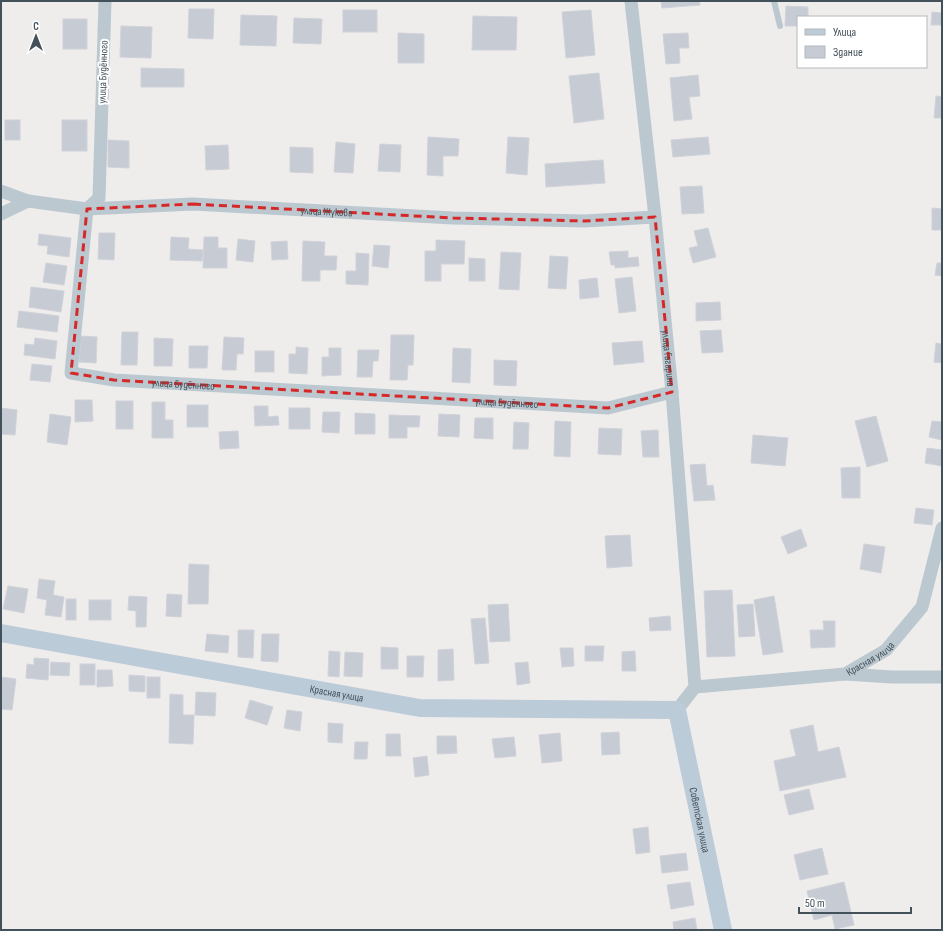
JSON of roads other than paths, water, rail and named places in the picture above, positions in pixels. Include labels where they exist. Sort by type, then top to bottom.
[{"type":"main road","name":"Красная улица","points":[[1,633],[420,708],[677,710]]},
{"type":"main road","name":"Советская улица","points":[[677,710],[723,930]]},
{"type":"street","name":"улица Будённого","points":[[105,1],[99,198],[86,210],[71,373],[114,380],[608,408],[672,392]]},
{"type":"street","name":"улица Гагарина","points":[[631,1],[655,217],[672,392],[695,687]]},
{"type":"street","name":"улица Жукова","points":[[1,191],[28,201],[86,210],[193,204],[453,218],[584,221],[655,217]]},
{"type":"street","points":[[1,214],[28,201]]},
{"type":"street","name":"Красная улица","points":[[695,687],[845,674],[886,650],[922,607],[942,528]]},
{"type":"street","points":[[845,674],[892,677],[942,677]]},
{"type":"street","points":[[677,710],[695,687]]},
{"type":"lane","points":[[774,1],[780,26]]}]
